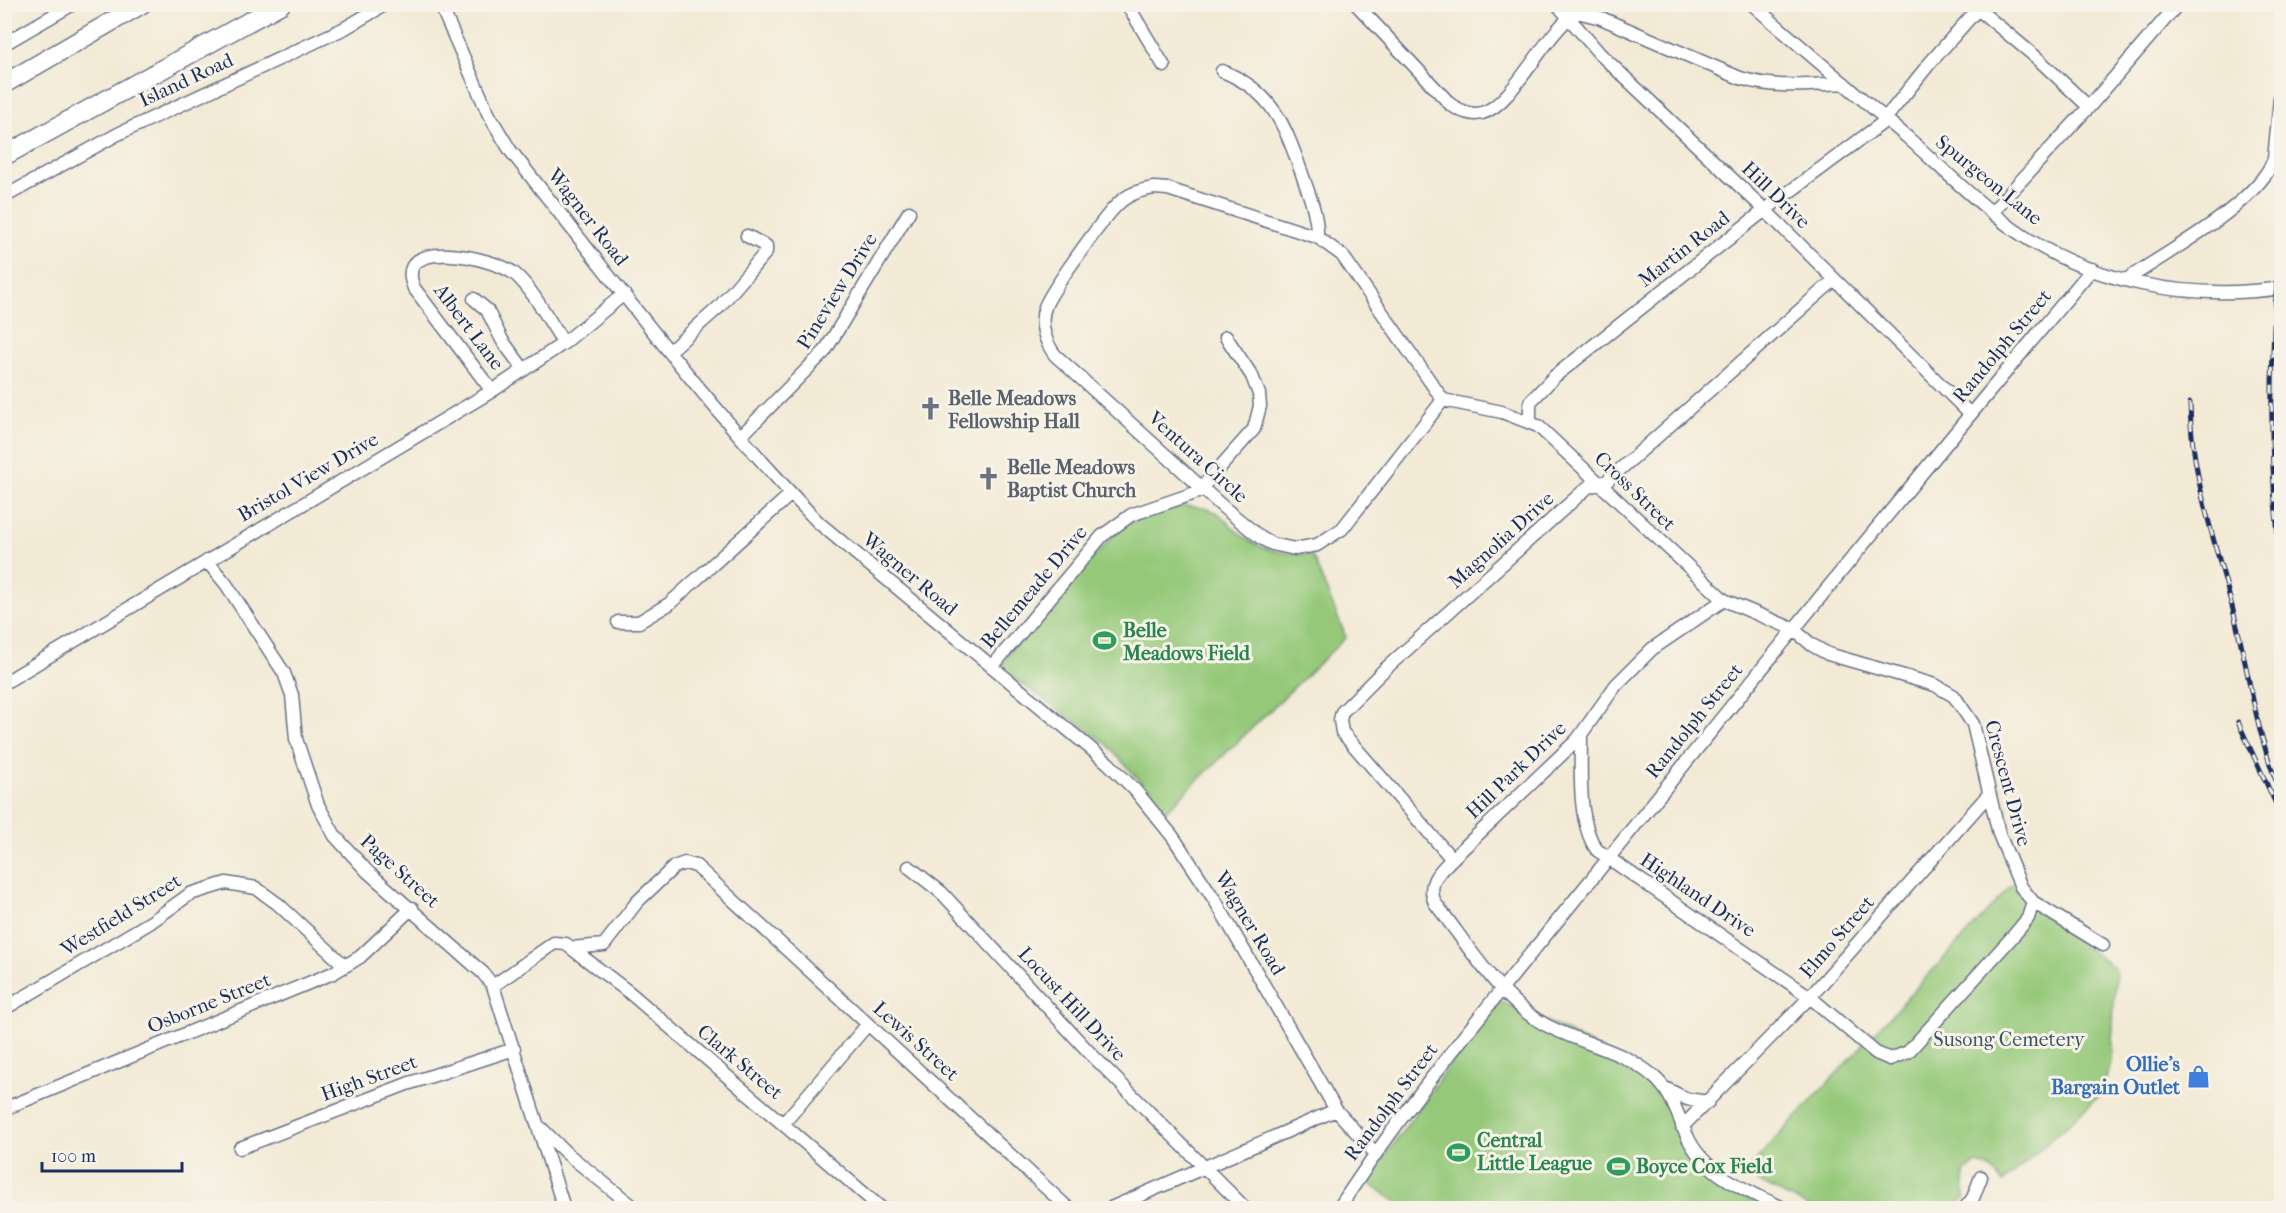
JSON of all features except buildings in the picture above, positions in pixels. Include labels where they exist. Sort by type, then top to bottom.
[{"type":"highway","points":[[4,84],[142,4]]},
{"type":"highway","points":[[4,156],[281,4]]},
{"type":"street","points":[[4,44],[73,4]]},
{"type":"street","name":"Island Road","points":[[4,196],[118,134],[330,35],[386,4]]},
{"type":"street","name":"Wagner Road","points":[[440,4],[496,129],[670,351],[791,494],[819,523],[1108,763],[1159,819],[1216,902],[1336,1110],[1375,1153]]},
{"type":"street","points":[[1127,4],[1164,66]]},
{"type":"street","points":[[1356,4],[1452,105],[1469,113],[1479,114],[1491,109],[1501,101],[1569,17],[1584,12],[1761,85],[1782,87],[1844,83]]},
{"type":"street","name":"Hill Drive","points":[[1557,4],[1569,17],[1572,26],[1599,53],[1765,210],[1970,414]]},
{"type":"street","name":"Spurgeon Lane","points":[[1752,4],[1992,212],[2045,249],[2092,269],[2126,280],[2178,291],[2213,293],[2282,288]]},
{"type":"street","points":[[1992,212],[2090,107],[2178,4]]},
{"type":"street","points":[[1978,6],[2090,107]]},
{"type":"street","name":"Martin Road","points":[[1530,423],[1530,402],[1554,376],[1765,210],[1881,124],[1978,6]]},
{"type":"street","points":[[1222,71],[1242,79],[1258,91],[1282,122],[1315,213],[1317,237]]},
{"type":"street","points":[[2126,280],[2234,208],[2259,185],[2274,159],[2282,78]]},
{"type":"street","name":"Ventura Circle","points":[[1168,189],[1317,237],[1342,255],[1443,400],[1350,521],[1317,545],[1295,549],[1272,544],[1230,513],[1055,355],[1044,330],[1045,305],[1115,207],[1127,197],[1143,190],[1168,189]]},
{"type":"street","name":"Pineview Drive","points":[[741,436],[825,351],[909,212]]},
{"type":"street","points":[[670,351],[719,307],[766,252],[766,246],[747,236]]},
{"type":"street","name":"Albert Lane","points":[[492,390],[414,288],[412,268],[420,259],[435,255],[479,258],[504,266],[518,276],[564,343]]},
{"type":"street","name":"Randolph Street","points":[[1339,1209],[1375,1153],[1503,989],[1793,629],[2092,269]]},
{"type":"street","name":"Magnolia Drive","points":[[1452,859],[1342,732],[1340,720],[1342,712],[1384,670],[1588,487],[1607,481],[1834,280]]},
{"type":"street","name":"Bristol View Drive","points":[[4,683],[524,370],[564,343],[624,294]]},
{"type":"street","points":[[474,299],[488,310],[502,340],[524,370]]},
{"type":"street","name":"Bellemeade Drive","points":[[992,667],[1112,528],[1131,515],[1193,495],[1203,487],[1254,429],[1260,406],[1256,384],[1226,338]]},
{"type":"street","name":"Cross Street","points":[[1443,400],[1502,412],[1530,423],[1554,440],[1724,600],[1793,629]]},
{"type":"street","points":[[618,622],[639,622],[669,604],[791,494]]},
{"type":"street","name":"Page Street","points":[[207,561],[226,584],[289,684],[296,739],[325,821],[348,852],[483,973],[493,986],[564,1209]]},
{"type":"street","name":"Hill Park Drive","points":[[1665,1088],[1644,1068],[1625,1057],[1544,1024],[1510,998],[1432,897],[1432,883],[1452,859],[1581,735],[1616,685],[1652,650],[1724,600]]},
{"type":"street","name":"Crescent Drive","points":[[1793,629],[1812,645],[1828,654],[1935,685],[1954,696],[1973,724],[1989,794],[2007,857],[2021,887],[2033,902],[2103,945]]},
{"type":"street","name":"Highland Drive","points":[[1581,735],[1581,785],[1586,822],[1592,844],[1608,859],[1681,906],[1810,997],[1883,1057],[1890,1059],[1908,1053],[2014,935],[2028,918],[2033,902]]},
{"type":"street","name":"Elmo Street","points":[[1682,1127],[1810,997],[1989,794]]},
{"type":"street","name":"Lewis Street","points":[[493,986],[548,946],[561,943],[571,948],[591,948],[609,941],[637,902],[674,867],[680,864],[696,866],[1068,1209]]},
{"type":"street","name":"Locust Hill Drive","points":[[909,867],[942,893],[1088,1051],[1245,1209]]},
{"type":"street","name":"Westfield Street","points":[[4,1010],[151,922],[190,894],[212,885],[226,883],[256,888],[278,904],[345,966]]},
{"type":"street","name":"Osborne Street","points":[[4,1108],[285,994],[345,966],[375,944],[412,908]]},
{"type":"street","name":"Clark Street","points":[[571,948],[630,993],[881,1209]]},
{"type":"street","points":[[783,1124],[868,1024]]},
{"type":"street","name":"High Street","points":[[240,1148],[407,1084],[514,1049]]},
{"type":"street","points":[[1665,1088],[1687,1099],[1708,1102]]},
{"type":"street","points":[[1665,1088],[1690,1142],[1708,1165],[1722,1176],[1783,1209]]},
{"type":"street","points":[[1111,1209],[1336,1110]]},
{"type":"street","points":[[538,1125],[565,1152],[635,1209]]},
{"type":"street","points":[[1965,1209],[1973,1198],[1981,1177]]},
{"type":"green space","points":[[1183,506],[1216,512],[1240,534],[1257,545],[1280,552],[1312,555],[1346,637],[1166,811],[1107,744],[1004,671],[1003,663],[1015,645],[1119,529],[1146,515]]},
{"type":"green space","name":"Susong Cemetery","points":[[2012,885],[2042,914],[2116,969],[2111,1063],[2101,1094],[2003,1183],[1989,1167],[1976,1164],[1964,1173],[1965,1198],[1955,1208],[1811,1208],[1743,1174]]},
{"type":"green space","points":[[1499,1002],[1553,1025],[1643,1075],[1659,1090],[1682,1145],[1698,1167],[1720,1184],[1769,1208],[1405,1208],[1367,1182],[1442,1075]]},
{"type":"railway","points":[[2282,223],[2275,309],[2272,396],[2274,482],[2282,568]]},
{"type":"railway","points":[[2190,403],[2195,459],[2206,512],[2235,618],[2260,730],[2282,795]]},
{"type":"railway","points":[[2238,722],[2282,817]]},
{"type":"place","name":"Belle Meadows Fellowship Hall","points":[[930,409]]},
{"type":"place","name":"Belle Meadows Baptist Church","points":[[989,479]]},
{"type":"place","name":"Belle Meadows Field","points":[[1105,641]]},
{"type":"place","name":"Ollie's Bargain Outlet","points":[[2198,1076]]},
{"type":"place","name":"Central Little League","points":[[1459,1152]]},
{"type":"place","name":"Boyce Cox Field","points":[[1618,1166]]}]
